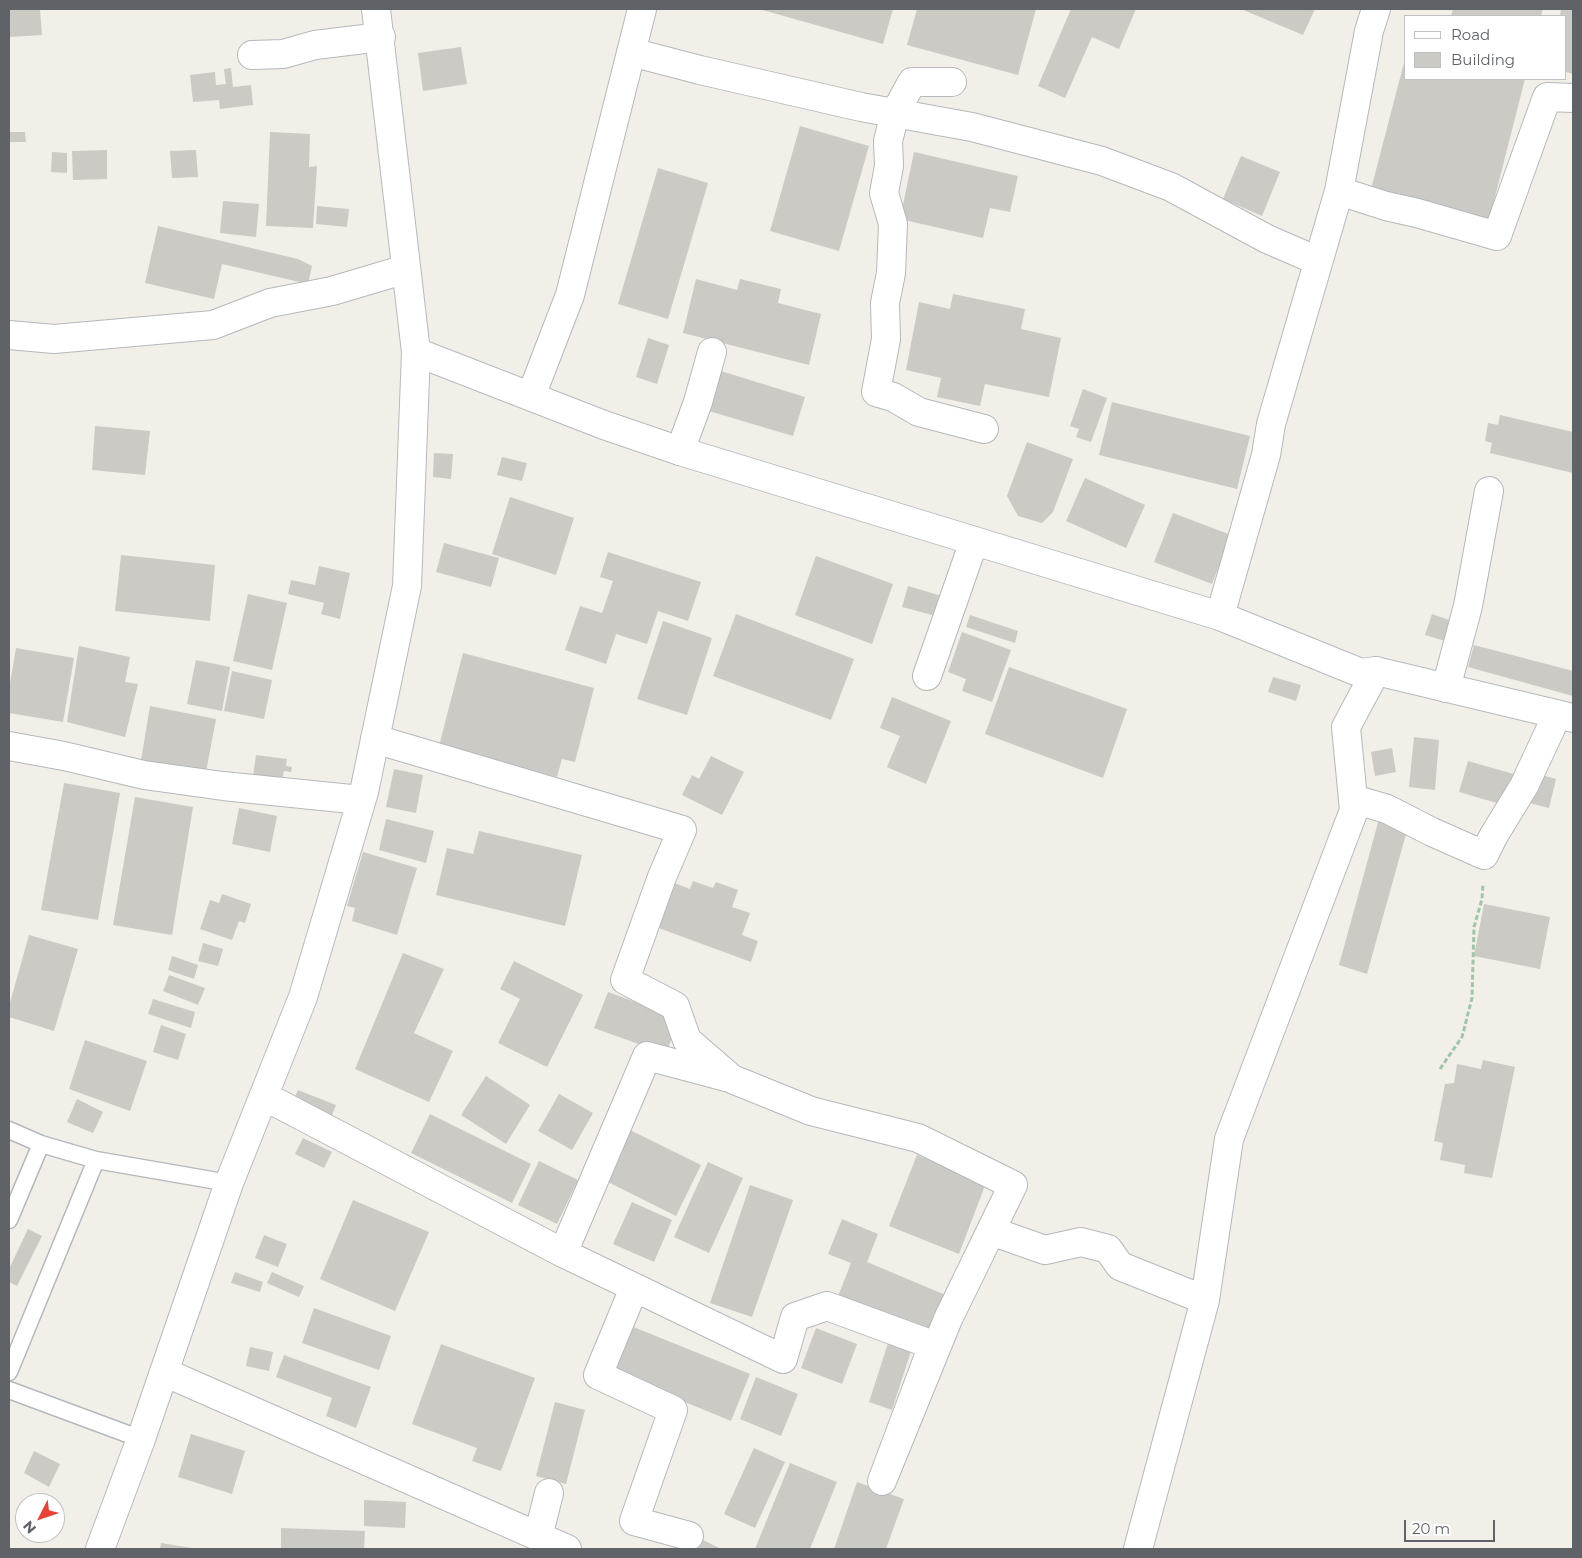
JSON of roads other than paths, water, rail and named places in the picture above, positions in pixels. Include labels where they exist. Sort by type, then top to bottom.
[{"type":"street","points":[[100,1549],[141,1439],[229,1183],[303,997],[361,800],[407,586],[416,352],[381,38],[376,9]]},
{"type":"street","points":[[531,396],[570,295],[642,9]]},
{"type":"street","points":[[1220,616],[1266,455],[1271,424],[1339,190],[1369,31],[1376,9]]},
{"type":"street","points":[[252,55],[283,54],[315,45],[381,38]]},
{"type":"street","points":[[631,52],[861,107],[972,128],[1102,161],[1171,187],[1268,239],[1318,261]]},
{"type":"street","points":[[952,82],[912,82],[895,113],[888,141],[889,166],[884,193],[893,224],[891,273],[885,303],[886,339],[876,392],[893,397],[919,412],[984,429]]},
{"type":"street","points":[[1339,190],[1386,206],[1497,236],[1547,97],[1573,98]]},
{"type":"street","points":[[9,335],[54,339],[213,325],[270,303],[332,291],[406,269]]},
{"type":"street","points":[[416,352],[604,425],[680,451],[1220,616],[1361,673],[1376,671],[1565,716],[1484,855],[1387,809],[1353,799]]},
{"type":"street","points":[[680,451],[698,402],[712,352]]},
{"type":"street","points":[[1446,688],[1468,606],[1489,491]]},
{"type":"street","points":[[928,676],[974,540]]},
{"type":"street","points":[[1138,1549],[1205,1300],[1228,1139],[1354,810],[1346,726],[1376,671]]},
{"type":"street","points":[[375,738],[682,830],[662,877],[625,980],[675,1006],[688,1040],[732,1079]]},
{"type":"street","points":[[9,746],[64,756],[144,775],[223,786],[361,800]]},
{"type":"street","points":[[264,1096],[563,1253],[783,1359],[795,1317],[827,1306],[933,1345],[882,1481],[948,1319],[1013,1185],[918,1138],[811,1111],[732,1079],[647,1056],[563,1253]]},
{"type":"street","points":[[948,1319],[991,1231],[1045,1250],[1081,1242],[1108,1249],[1120,1266],[1205,1300]]},
{"type":"street","points":[[634,1288],[598,1375],[673,1410],[634,1521],[689,1536]]},
{"type":"street","points":[[164,1372],[554,1545],[549,1493]]},
{"type":"lane","points":[[9,1130],[42,1144],[96,1160],[229,1183]]},
{"type":"lane","points":[[9,1220],[42,1144]]},
{"type":"lane","points":[[9,1372],[96,1160]]},
{"type":"lane","points":[[9,1390],[141,1439]]}]
